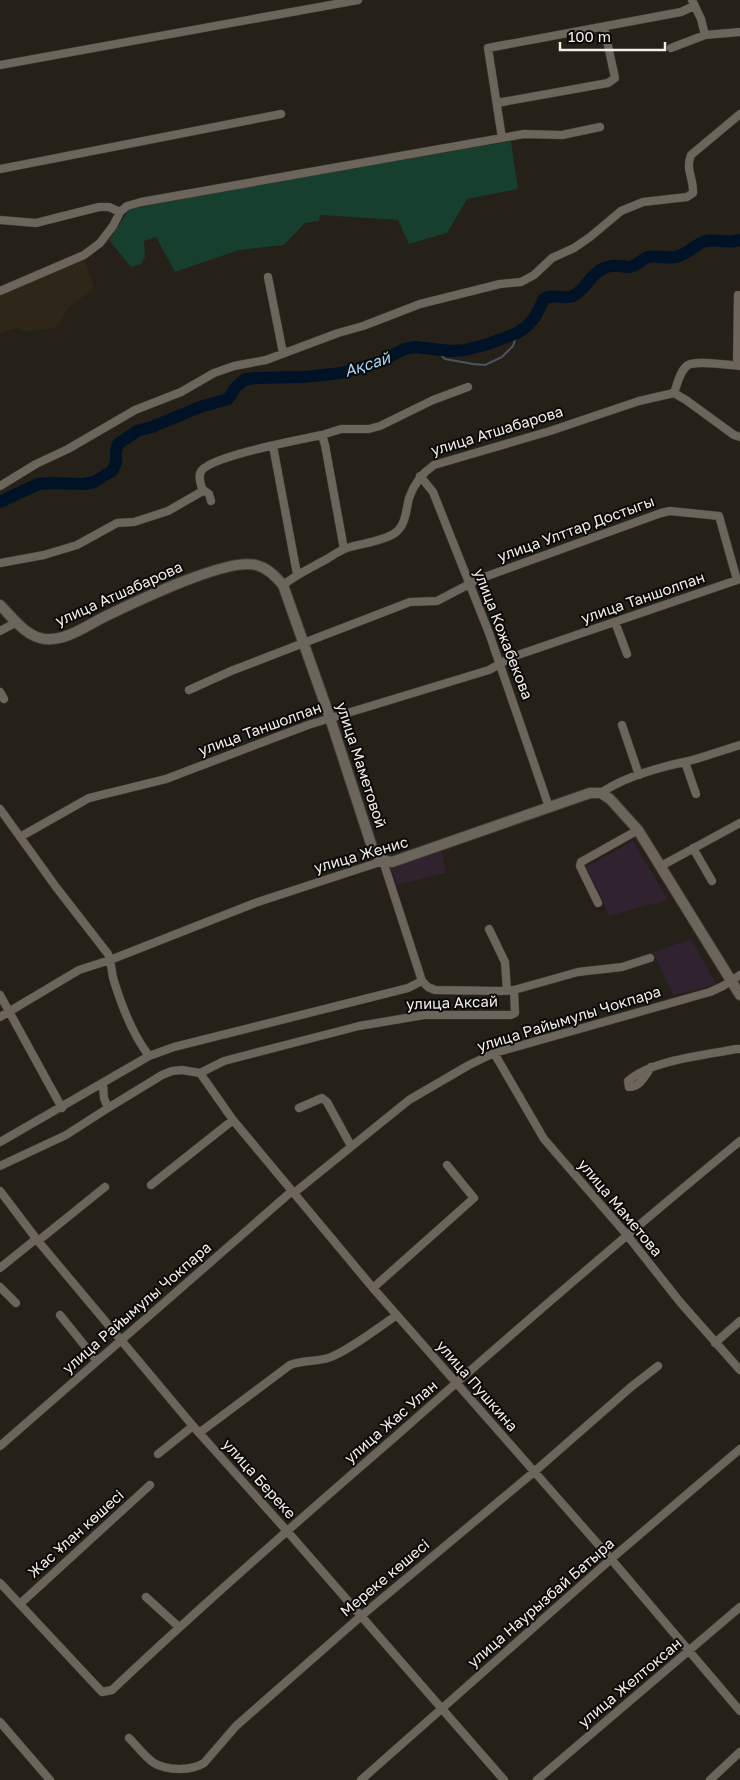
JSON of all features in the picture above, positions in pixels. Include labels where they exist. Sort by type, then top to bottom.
[{"type":"main road","name":"улица Атшабарова","points":[[0,605],[34,636],[44,639],[67,636],[160,591],[192,578],[243,564],[255,564],[267,569],[283,585]]},
{"type":"main road","name":"улица Маметовой","points":[[283,585],[330,718],[373,850],[383,861]]},
{"type":"main road","name":"улица Женис","points":[[383,861],[392,862],[409,857],[590,793],[601,794]]},
{"type":"main road","points":[[601,794],[610,799],[638,830],[740,995]]},
{"type":"street","points":[[0,65],[358,0]]},
{"type":"street","points":[[502,138],[488,48],[681,12],[693,3],[701,19],[705,36]]},
{"type":"street","points":[[497,103],[608,83],[615,78],[604,26]]},
{"type":"street","points":[[671,48],[705,36],[740,32]]},
{"type":"street","points":[[0,169],[281,114]]},
{"type":"street","points":[[0,486],[36,464],[68,449],[135,410],[181,392],[214,374],[234,366],[266,360],[420,304],[500,284],[521,282],[534,275],[552,258],[574,248],[590,237],[621,211],[643,202],[687,197],[693,193],[694,187],[688,163],[691,155],[740,114]]},
{"type":"street","points":[[0,290],[84,255],[100,243],[113,226],[120,212],[127,206],[141,202],[524,134],[562,135],[600,128]]},
{"type":"street","points":[[0,220],[36,223],[99,207],[110,207],[120,212]]},
{"type":"street","points":[[268,277],[283,353]]},
{"type":"street","points":[[738,295],[738,366],[696,363],[688,365],[683,370],[674,393],[734,435],[740,437]]},
{"type":"street","points":[[210,501],[208,494],[202,489],[199,476],[209,466],[227,458],[341,429],[369,429],[380,426],[433,400],[468,387]]},
{"type":"street","name":"улица Атшабарова","points":[[283,585],[297,574],[344,549],[392,535],[400,529],[410,497],[420,476],[434,465],[550,431],[639,400],[674,393]]},
{"type":"street","points":[[322,435],[344,549]]},
{"type":"street","points":[[273,446],[297,574]]},
{"type":"street","name":"улица Кожабекова","points":[[420,476],[433,492],[489,633],[548,807]]},
{"type":"street","points":[[0,563],[44,555],[77,545],[117,523],[134,522],[168,511],[196,495],[202,489]]},
{"type":"street","name":"улица Улттар Достыгы","points":[[189,690],[410,602],[437,601],[488,576],[670,511],[719,516],[739,579]]},
{"type":"street","name":"улица Таншолпан","points":[[20,836],[89,798],[166,779],[308,724],[489,670],[512,657],[739,579]]},
{"type":"street","points":[[0,631],[17,622]]},
{"type":"street","points":[[615,622],[627,654]]},
{"type":"street","points":[[622,725],[639,775]]},
{"type":"street","name":"улица Женис","points":[[601,794],[611,786],[639,775],[740,744]]},
{"type":"street","points":[[685,762],[696,794]]},
{"type":"street","points":[[0,809],[56,887],[108,954],[113,980],[130,1023],[142,1047],[150,1056]]},
{"type":"street","points":[[661,866],[740,822]]},
{"type":"street","points":[[598,903],[580,866],[581,862],[638,830]]},
{"type":"street","points":[[693,848],[712,881]]},
{"type":"street","name":"улица Женис","points":[[0,1017],[79,970],[110,960],[255,903],[383,861]]},
{"type":"street","name":"улица Маметовой","points":[[383,861],[422,981]]},
{"type":"street","points":[[489,929],[505,962],[511,990],[578,972],[622,967],[650,958]]},
{"type":"street","name":"улица Райымулы Чокпара","points":[[0,1446],[293,1192],[409,1100],[469,1065],[494,1053],[710,992],[740,975]]},
{"type":"street","name":"улица Аксай","points":[[0,1142],[150,1056],[174,1047],[408,988],[422,981],[428,987],[435,990],[511,990],[515,1013],[510,1015],[424,1015],[359,1026],[224,1061],[200,1073]]},
{"type":"street","points":[[0,995],[62,1108]]},
{"type":"street","points":[[651,1068],[740,1049]]},
{"type":"street","name":"улица Маметова","points":[[494,1053],[544,1140],[627,1234],[680,1302],[740,1370]]},
{"type":"street","points":[[0,1166],[49,1144],[162,1075],[182,1070],[200,1073]]},
{"type":"street","name":"улица Пушкина","points":[[200,1073],[233,1120],[373,1288],[611,1559],[740,1711]]},
{"type":"street","points":[[103,1084],[104,1098],[108,1108]]},
{"type":"street","points":[[299,1108],[322,1098],[327,1102],[351,1146]]},
{"type":"street","points":[[151,1185],[233,1120]]},
{"type":"street","name":"улица Жас Улан","points":[[21,1603],[102,1692],[112,1690],[179,1627],[457,1382],[627,1234],[740,1141]]},
{"type":"street","points":[[373,1288],[474,1198],[447,1165]]},
{"type":"street","points":[[0,1268],[105,1186]]},
{"type":"street","name":"улица Береке","points":[[0,1191],[37,1240],[193,1426],[504,1780]]},
{"type":"street","points":[[0,1287],[16,1303]]},
{"type":"street","points":[[199,1433],[290,1365],[300,1361],[327,1358],[338,1354],[397,1315]]},
{"type":"street","points":[[60,1316],[97,1361]]},
{"type":"street","points":[[715,1343],[740,1321]]},
{"type":"street","name":"Мереке көшесі","points":[[129,1738],[154,1763],[164,1767],[188,1769],[197,1767],[212,1756],[221,1742],[236,1726],[360,1617],[658,1366]]},
{"type":"street","points":[[158,1454],[193,1426]]},
{"type":"street","name":"улица Наурызбай Батыра","points":[[361,1780],[611,1559],[740,1449]]},
{"type":"street","name":"Жас Ұлан көшесі","points":[[21,1603],[150,1485]]},
{"type":"street","points":[[0,1583],[21,1603]]},
{"type":"street","points":[[146,1597],[179,1627]]},
{"type":"street","name":"улица Желтоксан","points":[[537,1780],[740,1607]]},
{"type":"street","points":[[0,1722],[50,1780]]},
{"type":"street","points":[[710,1780],[740,1752]]},
{"type":"shaded area","points":[[85,260],[94,288],[69,307],[59,324],[54,328],[29,332],[17,328],[0,333],[0,296]]},
{"type":"shaded area","points":[[633,841],[668,900],[608,916],[602,898],[586,867]]},
{"type":"shaded area","points":[[442,851],[446,873],[397,885],[391,869]]},
{"type":"shaded area","points":[[691,939],[716,983],[704,988],[673,995],[653,952]]},
{"type":"green space","points":[[511,141],[518,189],[467,199],[447,233],[409,244],[398,220],[320,215],[319,221],[305,223],[284,245],[239,250],[175,272],[156,237],[144,241],[145,257],[141,264],[131,267],[109,240],[129,210],[143,205]]},
{"type":"waterway","name":"Ақсай","points":[[0,502],[38,484],[84,484],[94,482],[112,471],[116,463],[118,444],[137,431],[152,427],[200,407],[228,399],[236,387],[244,380],[342,373],[380,362],[404,349],[415,347],[451,351],[465,350],[488,344],[517,333],[526,327],[535,317],[544,299],[548,297],[573,296],[596,273],[607,267],[629,267],[652,257],[676,257],[706,241],[732,242],[740,240]]},
{"type":"waterway","points":[[436,350],[445,359],[485,365],[502,357],[513,346],[517,333]]}]
